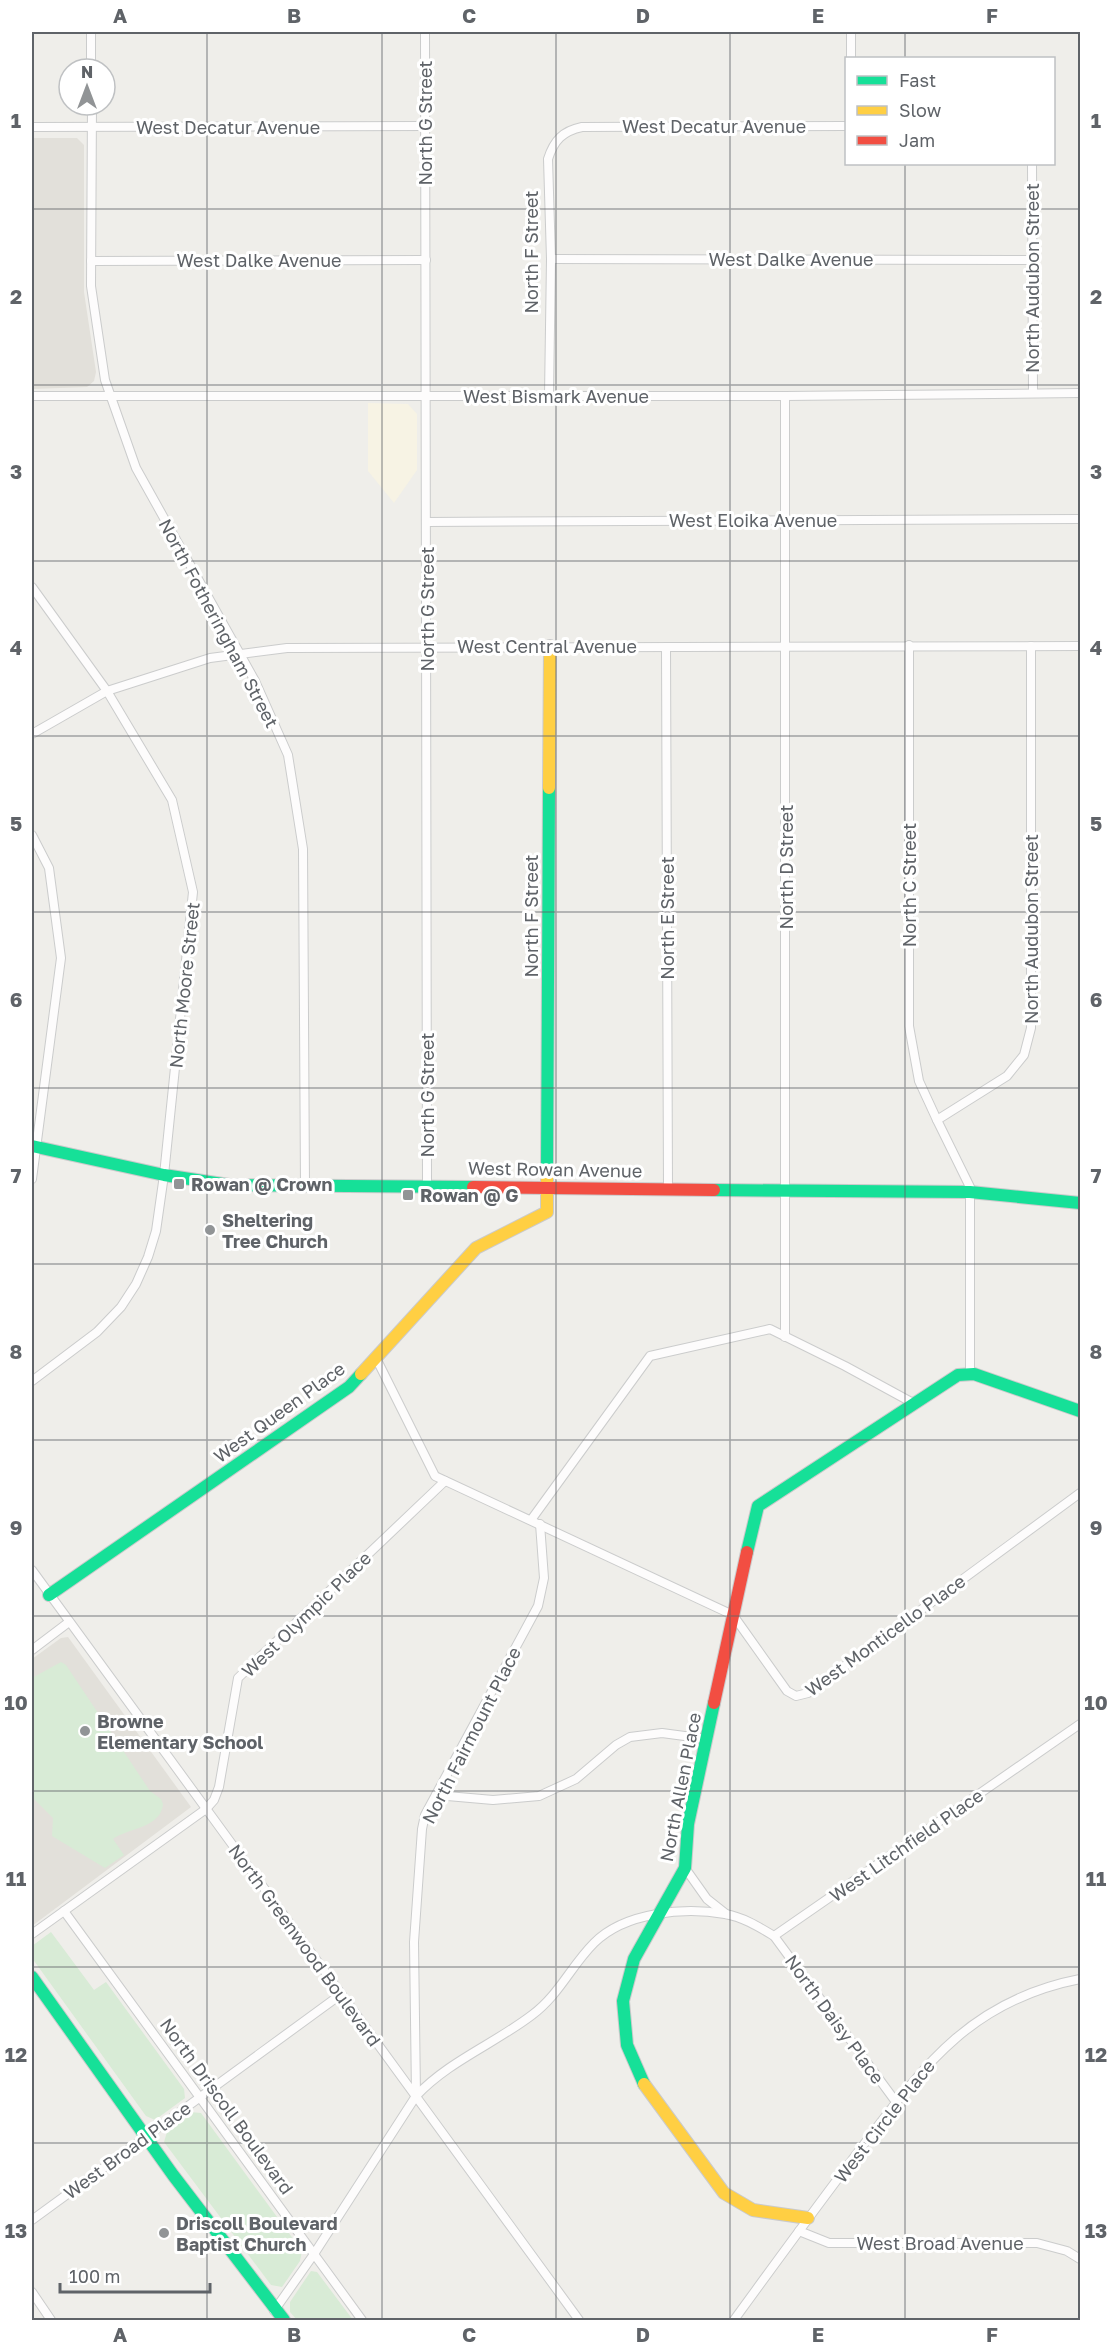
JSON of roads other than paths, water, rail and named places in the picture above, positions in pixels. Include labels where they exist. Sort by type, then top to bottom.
[{"type":"street","points":[[91,32],[92,57]]},
{"type":"street","name":"North G Street","points":[[425,32],[427,1186]]},
{"type":"street","points":[[851,32],[851,57]]},
{"type":"street","name":"North Fotheringham Street","points":[[92,117],[91,286],[100,351],[110,394],[136,468],[255,681],[288,755],[303,849],[304,1186]]},
{"type":"street","name":"West Decatur Avenue","points":[[32,127],[425,126]]},
{"type":"street","name":"West Decatur Avenue","points":[[582,127],[845,126]]},
{"type":"street","name":"North F Street","points":[[549,395],[551,259],[548,159],[552,146],[559,137],[569,130],[582,127]]},
{"type":"street","name":"North Audubon Street","points":[[1032,165],[1033,393]]},
{"type":"street","name":"West Dalke Avenue","points":[[551,259],[1032,260]]},
{"type":"street","name":"West Dalke Avenue","points":[[91,261],[426,260]]},
{"type":"street","name":"West Bismark Avenue","points":[[32,396],[110,394],[786,396],[1080,393]]},
{"type":"street","name":"North D Street","points":[[785,1337],[786,396]]},
{"type":"street","name":"West Eloika Avenue","points":[[426,522],[1080,519]]},
{"type":"street","name":"North Moore Street","points":[[32,587],[107,691],[172,800],[194,892],[156,1231],[136,1284],[121,1307],[97,1332],[32,1381]]},
{"type":"street","name":"North C Street","points":[[909,645],[909,1026],[919,1081],[937,1120]]},
{"type":"street","name":"North F Street","points":[[549,1187],[550,646]]},
{"type":"street","name":"North Audubon Street","points":[[937,1120],[1007,1076],[1024,1055],[1031,1028],[1031,646]]},
{"type":"street","name":"West Central Avenue","points":[[32,734],[107,691],[210,658],[287,648],[1080,646]]},
{"type":"street","name":"North E Street","points":[[666,647],[668,1189]]},
{"type":"street","points":[[32,835],[50,868],[61,958],[34,1146],[32,1179]]},
{"type":"street","points":[[937,1120],[969,1183],[968,1373],[1080,1411]]},
{"type":"street","name":"West Rowan Avenue","points":[[34,1146],[164,1175],[229,1185],[970,1192],[1080,1203]]},
{"type":"street","name":"West Queen Place","points":[[49,1595],[349,1388],[476,1248],[543,1216],[549,1207],[549,1187]]},
{"type":"street","points":[[531,1520],[646,1358],[766,1329],[913,1403]]},
{"type":"street","points":[[376,1358],[431,1472],[445,1481]]},
{"type":"street","name":"North Allen Place","points":[[808,2218],[767,2215],[735,2203],[724,2193],[644,2085],[627,2045],[623,2001],[634,1959],[685,1868],[688,1824],[758,1506],[913,1403],[958,1375],[968,1373]]},
{"type":"street","name":"West Monticello Place","points":[[445,1481],[733,1615],[787,1691],[796,1696],[802,1696],[1080,1493]]},
{"type":"street","name":"West Olympic Place","points":[[32,1934],[206,1809],[214,1800],[219,1787],[238,1678],[445,1481]]},
{"type":"street","name":"North Fairmount Place","points":[[416,2096],[414,1942],[425,1815],[538,1606],[544,1578],[540,1524]]},
{"type":"street","name":"North Greenwood Boulevard","points":[[32,1570],[579,2320]]},
{"type":"street","points":[[32,1650],[69,1622]]},
{"type":"street","name":"West Litchfield Place","points":[[774,1936],[1080,1724]]},
{"type":"street","points":[[436,1795],[493,1800],[538,1796],[576,1779],[616,1745],[630,1737],[662,1733],[707,1739]]},
{"type":"street","points":[[685,1868],[707,1899],[726,1914]]},
{"type":"street","name":"North Driscoll Boulevard","points":[[64,1911],[198,2098],[362,2320]]},
{"type":"street","points":[[274,2311],[314,2254],[416,2096],[432,2079],[546,2004],[594,1943],[614,1928],[659,1914],[699,1912],[726,1914],[752,1923],[774,1936]]},
{"type":"street","name":"North Daisy Place","points":[[774,1936],[896,2102]]},
{"type":"street","points":[[32,1977],[274,2311],[284,2320]]},
{"type":"street","name":"West Circle Place","points":[[734,2320],[896,2102],[921,2070],[949,2042],[974,2022],[1009,2002],[1080,1979]]},
{"type":"street","name":"West Broad Place","points":[[32,2220],[340,1995]]},
{"type":"street","name":"West Broad Avenue","points":[[799,2231],[829,2243],[1038,2243],[1067,2251],[1080,2259]]},
{"type":"street","points":[[32,2292],[51,2320]]},
{"type":"place","name":"Rowan @ Crown","points":[[179,1184]]},
{"type":"place","name":"Rowan @ G","points":[[408,1195]]},
{"type":"place","name":"Sheltering Tree Church","points":[[210,1230]]},
{"type":"place","name":"Browne Elementary School","points":[[85,1731]]},
{"type":"place","name":"Driscoll Boulevard Baptist Church","points":[[164,2233]]}]
